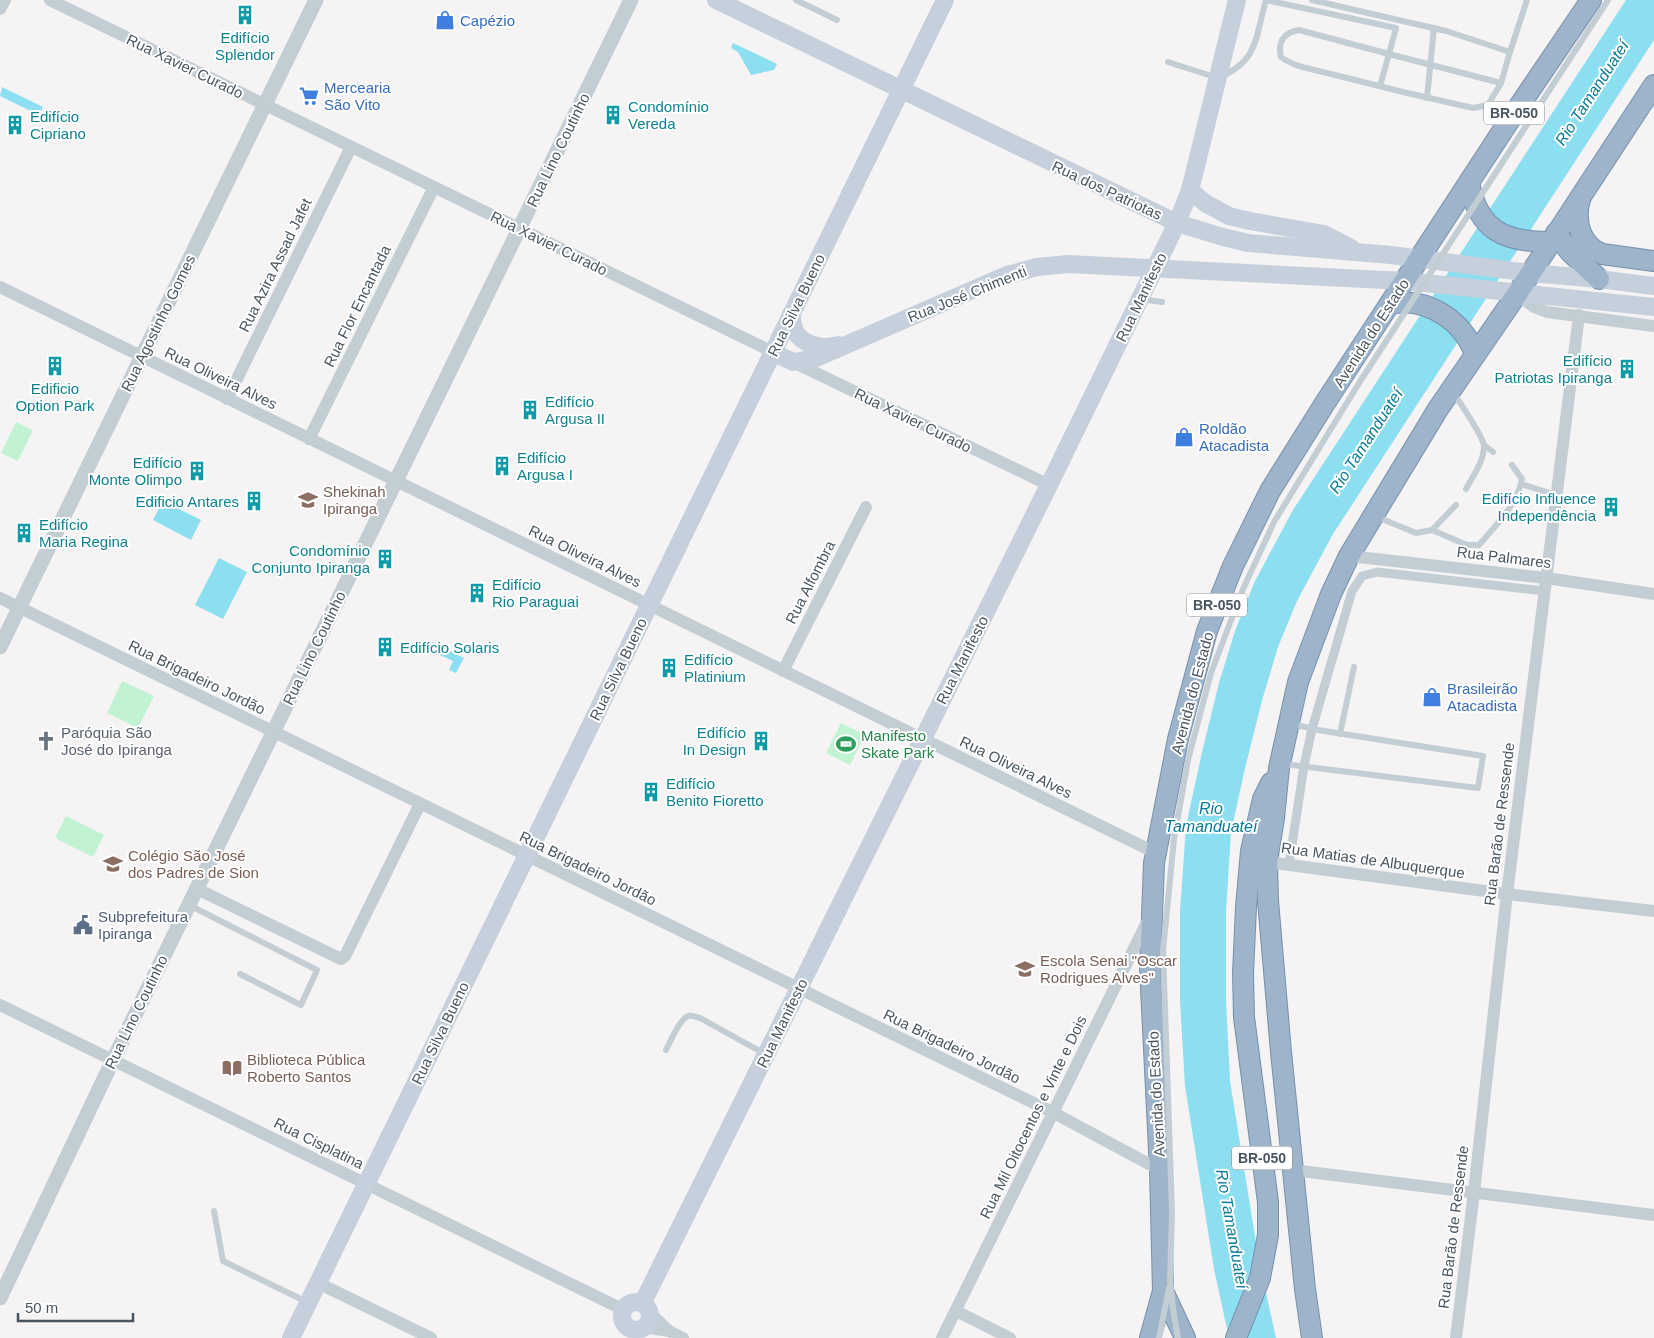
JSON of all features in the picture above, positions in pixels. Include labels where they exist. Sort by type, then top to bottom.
[{"type":"highway","name":"Avenida do Estado","points":[[1185,1338],[1167,1285],[1150,968],[1156,853],[1178,739],[1208,631],[1232,566],[1270,491],[1325,402],[1591,0]]},
{"type":"highway","name":"BR-050","points":[[1236,1338],[1260,1278],[1268,1235],[1268,1202],[1244,1017],[1243,973],[1250,852],[1263,799],[1279,766],[1298,682],[1331,594],[1349,556],[1452,389],[1517,294],[1654,85]]},
{"type":"highway","points":[[1469,183],[1475,206],[1492,229],[1518,240],[1553,238],[1599,279]]},
{"type":"highway","points":[[1580,197],[1578,225],[1584,241],[1595,251],[1602,254],[1654,260]]},
{"type":"highway","points":[[1390,304],[1410,302],[1428,307],[1443,315],[1464,331],[1475,354]]},
{"type":"highway","points":[[1279,766],[1267,862],[1268,902],[1305,1289],[1312,1338]]},
{"type":"highway","name":"BR-050","points":[[1150,1338],[1167,1285]]},
{"type":"main road","name":"Rua dos Patriotas","points":[[716,0],[1177,223],[1248,243],[1420,258],[1530,273],[1654,286]]},
{"type":"main road","name":"Rua Silva Bueno","points":[[291,1338],[945,0]]},
{"type":"main road","name":"Rua Manifesto","points":[[638,1322],[798,988],[1049,485],[1177,223],[1190,190],[1237,0]]},
{"type":"main road","points":[[1190,190],[1205,203],[1229,216],[1324,234],[1357,252]]},
{"type":"main road","name":"Rua José Chimenti","points":[[793,362],[816,358],[839,349],[1021,270],[1068,264],[1155,270]]},
{"type":"main road","points":[[1155,270],[1405,281],[1654,307]]},
{"type":"main road","name":"Rua José Chimenti","points":[[791,314],[795,331],[801,338],[819,347],[844,346]]},
{"type":"main road","name":"Rua Xavier Curado","points":[[773,352],[793,362]]},
{"type":"main road","points":[[624,1310],[622,1318],[626,1326],[638,1322]]},
{"type":"street","points":[[0,9],[4,0]]},
{"type":"street","name":"Rua Xavier Curado","points":[[50,0],[773,352]]},
{"type":"street","name":"Rua Agostinho Gomes","points":[[0,647],[316,0]]},
{"type":"street","name":"Rua Lino Coutinho","points":[[0,1298],[112,1060],[631,0]]},
{"type":"street","name":"Rua Azira Assad Jafet","points":[[227,398],[351,146]]},
{"type":"street","name":"Rua Flor Encantada","points":[[309,439],[434,187]]},
{"type":"street","name":"Rua Oliveira Alves","points":[[0,287],[1156,853]]},
{"type":"street","points":[[1517,294],[1534,307],[1547,312],[1654,326]]},
{"type":"street","name":"Rua Barão de Ressende","points":[[1456,1338],[1507,894],[1579,315]]},
{"type":"street","name":"Rua Xavier Curado","points":[[793,362],[1049,485]]},
{"type":"street","name":"Rua Alfombra","points":[[783,671],[866,507]]},
{"type":"street","name":"Rua Palmares","points":[[1349,556],[1545,585],[1654,594]]},
{"type":"street","points":[[1289,864],[1304,766],[1312,729],[1352,591],[1362,576],[1376,572],[1545,585]]},
{"type":"street","name":"Rua Brigadeiro Jordão","points":[[0,598],[1054,1114],[1160,1170]]},
{"type":"street","points":[[197,889],[341,959],[345,956],[420,804]]},
{"type":"street","name":"Rua Matias de Albuquerque","points":[[1267,862],[1507,894],[1654,911]]},
{"type":"street","name":"Rua Mil Oitocentos e Vinte e Dois","points":[[942,1338],[1054,1114],[1152,911]]},
{"type":"street","name":"Rua Cisplatina","points":[[0,1005],[624,1310]]},
{"type":"street","points":[[1293,1170],[1654,1215]]},
{"type":"street","points":[[318,1282],[431,1338]]},
{"type":"street","points":[[956,1311],[1010,1338]]},
{"type":"street","points":[[638,1322],[668,1331],[683,1338]]},
{"type":"lane","points":[[796,0],[837,20]]},
{"type":"lane","points":[[1168,62],[1218,78],[1231,72],[1250,56],[1255,44],[1266,0],[1396,28],[1380,86]]},
{"type":"lane","points":[[1312,0],[1434,28],[1510,52]]},
{"type":"lane","points":[[1501,83],[1299,30],[1290,31],[1284,35],[1281,46],[1281,57],[1302,66],[1427,98],[1473,108],[1484,107],[1492,101],[1501,83],[1527,0]]},
{"type":"lane","points":[[1159,1338],[1167,1285],[1172,1212],[1163,951],[1169,875],[1175,831],[1188,760],[1211,673],[1243,590],[1274,522],[1359,383],[1608,0]]},
{"type":"lane","points":[[1427,98],[1434,28]]},
{"type":"lane","points":[[1140,299],[1162,302]]},
{"type":"lane","points":[[1452,389],[1480,434],[1484,445],[1481,460],[1466,488]]},
{"type":"lane","points":[[1484,445],[1493,452]]},
{"type":"lane","points":[[1373,516],[1416,533],[1432,530],[1467,545],[1480,545],[1512,505],[1521,484],[1522,479],[1512,465]]},
{"type":"lane","points":[[1521,484],[1556,495]]},
{"type":"lane","points":[[1432,530],[1456,505]]},
{"type":"lane","points":[[1340,734],[1354,667]]},
{"type":"lane","points":[[1279,766],[1304,766],[1478,788],[1483,756],[1288,724]]},
{"type":"lane","points":[[189,905],[317,970],[301,1005],[240,974]]},
{"type":"lane","points":[[666,1050],[682,1021],[686,1017],[692,1016],[700,1018],[766,1054]]},
{"type":"lane","points":[[214,1211],[223,1261],[308,1303]]},
{"type":"lane","points":[[1167,1285],[1178,1338]]},
{"type":"green space","points":[[16,422],[33,430],[18,461],[1,453]]},
{"type":"green space","points":[[122,681],[154,696],[138,728],[107,713]]},
{"type":"green space","name":"Manifesto Skate Park","points":[[841,723],[865,735],[850,765],[826,753]]},
{"type":"green space","points":[[66,816],[104,835],[93,857],[55,838]]},
{"type":"water","name":"Rio Tamanduateí","points":[[1626,0],[1654,0],[1654,40],[1333,534],[1297,601],[1278,647],[1263,697],[1231,832],[1226,912],[1226,999],[1230,1081],[1259,1261],[1276,1338],[1229,1338],[1214,1269],[1185,1086],[1180,1000],[1180,911],[1186,826],[1219,683],[1235,631],[1255,581],[1293,510]]},
{"type":"water","points":[[733,43],[777,64],[774,70],[751,75],[738,52],[731,48]]},
{"type":"water","points":[[2,87],[43,107],[39,115],[0,96]]},
{"type":"water","points":[[163,501],[201,520],[191,540],[153,520]]},
{"type":"water","points":[[219,558],[247,572],[223,619],[195,605]]},
{"type":"water","points":[[428,640],[464,658],[456,673],[449,670],[453,661],[425,648]]},
{"type":"place","name":"Edifício Splendor","points":[[245,15]]},
{"type":"place","name":"Capézio","points":[[445,20]]},
{"type":"place","name":"Mercearia São Vito","points":[[309,96]]},
{"type":"place","name":"Condomínio Vereda","points":[[613,115]]},
{"type":"place","name":"Edifício Cipriano","points":[[15,125]]},
{"type":"place","name":"Edificio Option Park","points":[[55,366]]},
{"type":"place","name":"Edifício Patriotas Ipiranga","points":[[1627,369]]},
{"type":"place","name":"Edifício Argusa II","points":[[530,410]]},
{"type":"place","name":"Roldão Atacadista","points":[[1184,437]]},
{"type":"place","name":"Edifício Argusa I","points":[[502,466]]},
{"type":"place","name":"Edifício Monte Olimpo","points":[[197,471]]},
{"type":"place","name":"Shekinah Ipiranga","points":[[308,500]]},
{"type":"place","name":"Edificio Antares","points":[[254,501]]},
{"type":"place","name":"Edifício Influence Independência","points":[[1611,507]]},
{"type":"place","name":"Edifício Maria Regina","points":[[24,533]]},
{"type":"place","name":"Condomínio Conjunto Ipiranga","points":[[385,559]]},
{"type":"place","name":"Edifício Rio Paraguai","points":[[477,593]]},
{"type":"place","name":"Edifício Solaris","points":[[385,647]]},
{"type":"place","name":"Edifício Platinium","points":[[669,668]]},
{"type":"place","name":"Brasileirão Atacadista","points":[[1432,697]]},
{"type":"place","name":"Paróquia São José do Ipiranga","points":[[46,741]]},
{"type":"place","name":"Edifício In Design","points":[[761,741]]},
{"type":"place","name":"Manifesto Skate Park","points":[[846,744]]},
{"type":"place","name":"Edifício Benito Fioretto","points":[[651,792]]},
{"type":"place","name":"Colégio São José dos Padres de Sion","points":[[113,864]]},
{"type":"place","name":"Subprefeitura Ipiranga","points":[[83,925]]},
{"type":"place","name":"Escola Senai \"Oscar Rodrigues Alves\"","points":[[1025,969]]},
{"type":"place","name":"Biblioteca Pública Roberto Santos","points":[[232,1068]]}]
